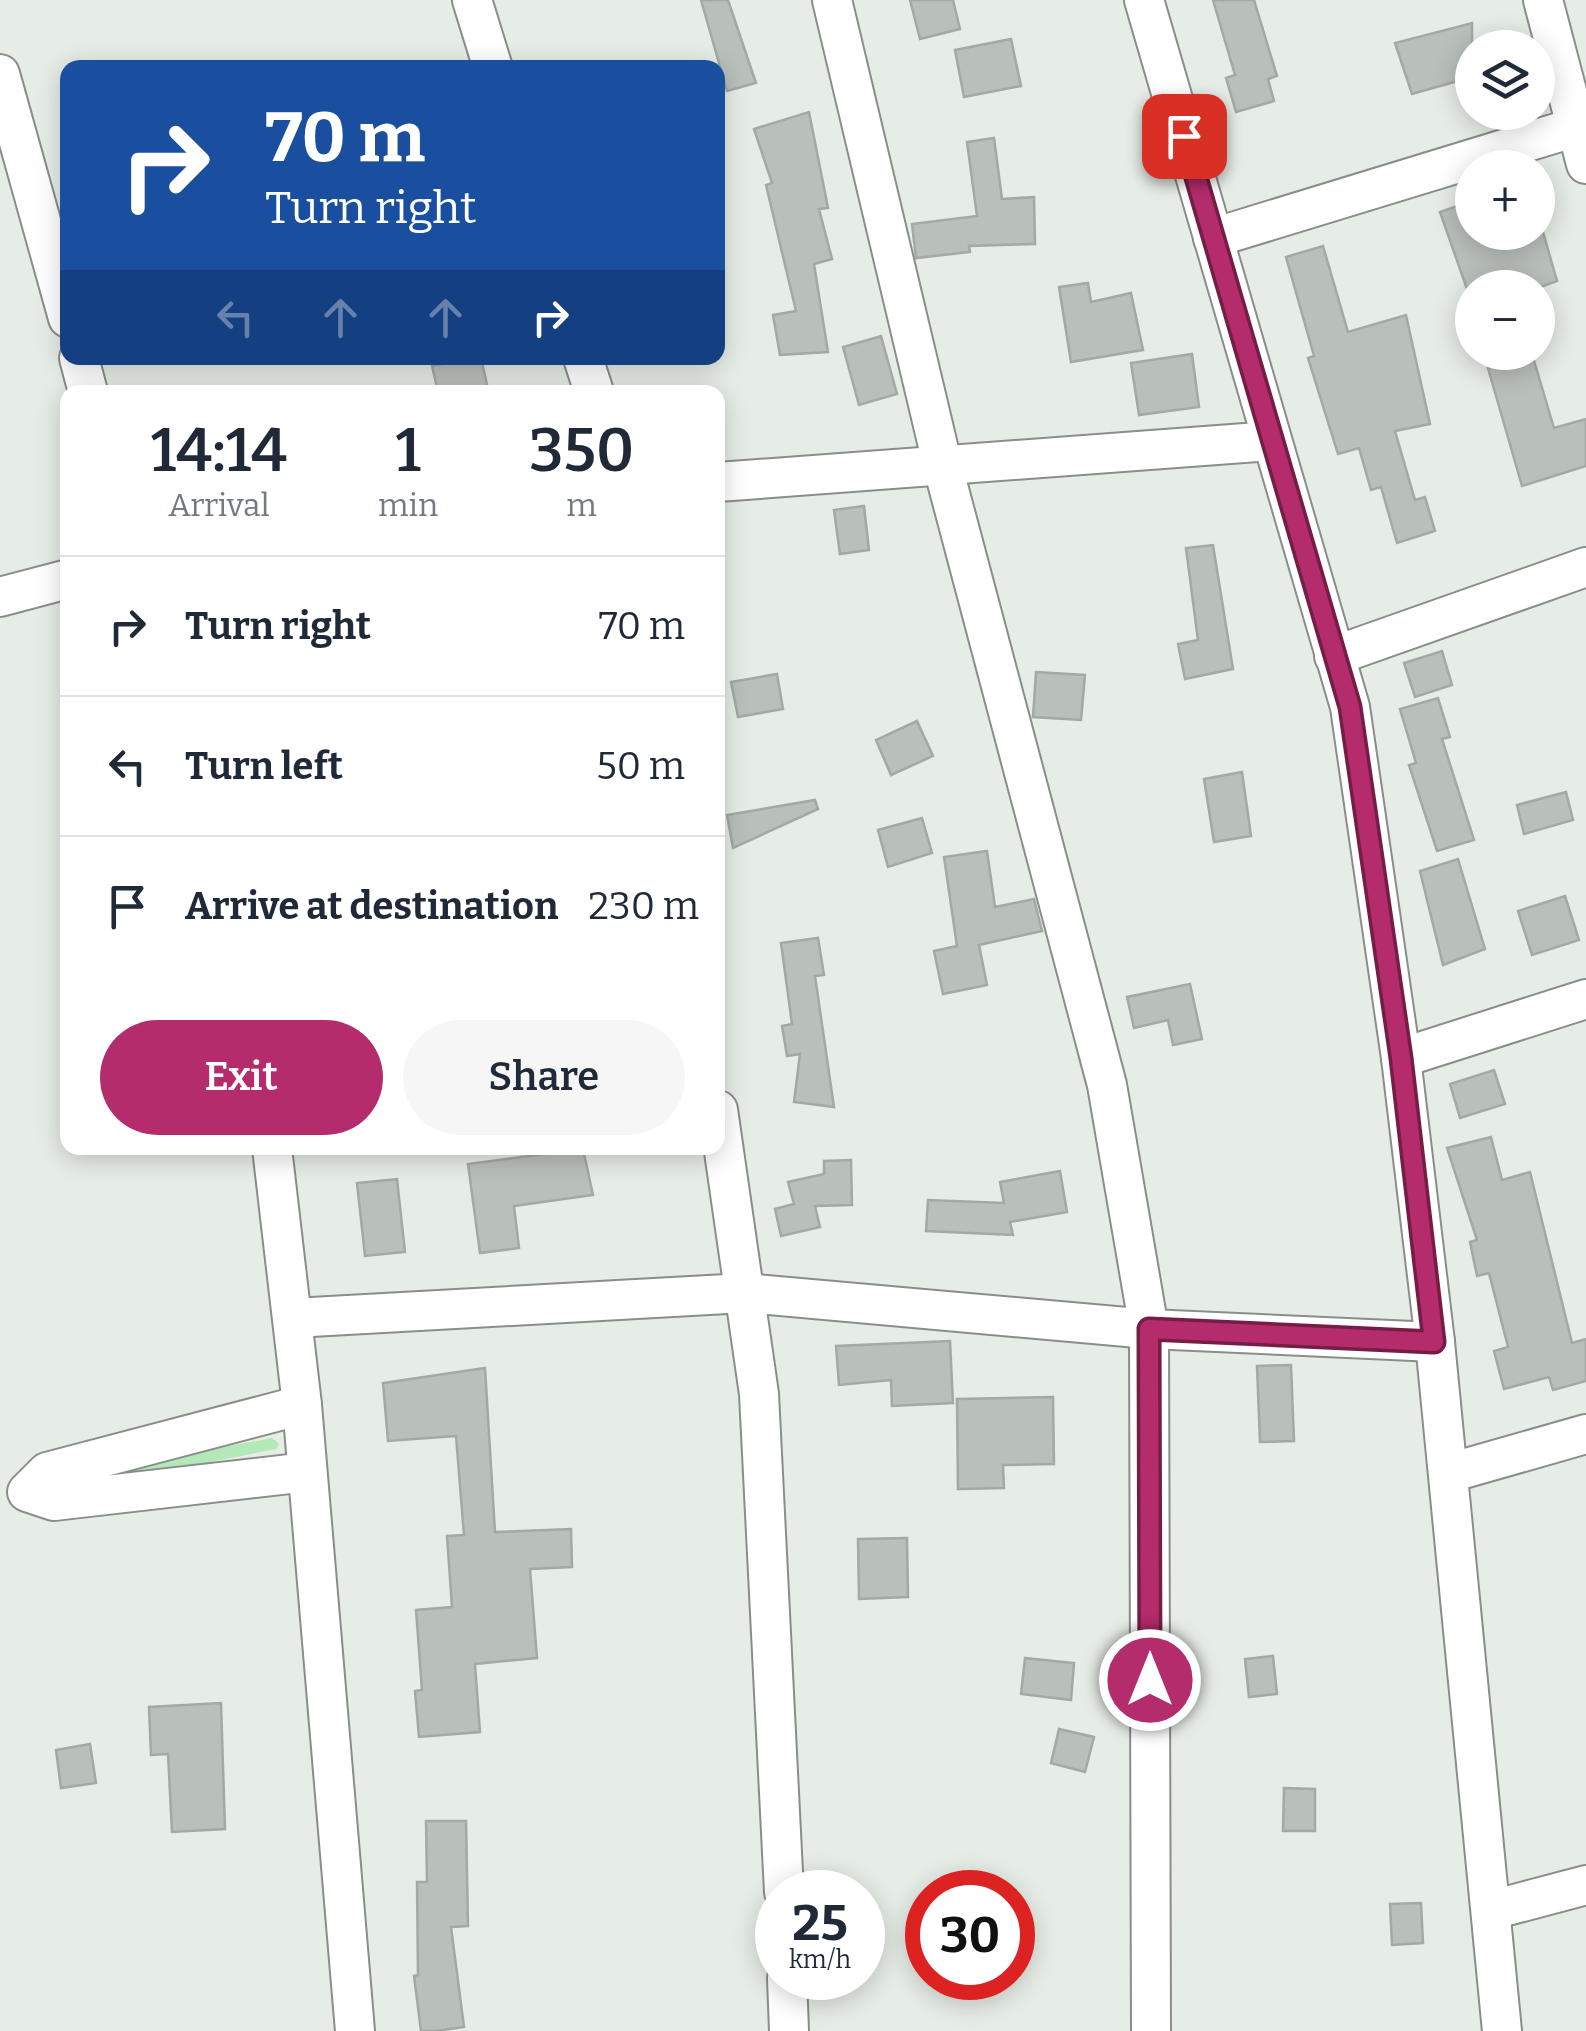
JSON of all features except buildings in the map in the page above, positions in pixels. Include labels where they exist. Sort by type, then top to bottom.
[{"type":"street","points":[[472,0],[491,60]]},
{"type":"street","points":[[832,0],[943,467],[1108,1085],[1149,1329],[1151,2031]]},
{"type":"street","points":[[1144,0],[1350,707],[1401,1058],[1434,1342],[1502,2031]]},
{"type":"street","points":[[1543,0],[1586,164]]},
{"type":"street","points":[[0,74],[12,166],[60,296]]},
{"type":"street","points":[[1213,238],[1576,127]]},
{"type":"street","points":[[725,482],[1272,441]]},
{"type":"street","points":[[1334,656],[1586,567]]},
{"type":"street","points":[[0,597],[60,581]]},
{"type":"street","points":[[1401,1058],[1586,999]]},
{"type":"street","points":[[273,1155],[302,1405],[355,2031]]},
{"type":"street","points":[[725,1155],[758,1394],[783,1870]]},
{"type":"street","points":[[293,1318],[745,1292],[1149,1329],[1434,1342]]},
{"type":"street","points":[[13,1495],[48,1472],[302,1405]]},
{"type":"street","points":[[1449,1473],[1586,1434]]},
{"type":"street","points":[[13,1495],[54,1501],[307,1472]]},
{"type":"street","points":[[1492,1910],[1586,1886]]},
{"type":"street","points":[[788,2000],[789,2031]]},
{"type":"green space","points":[[272,1438],[279,1444],[276,1449],[52,1493],[50,1480]]},
{"type":"route","points":[[1150,1680],[1149,1329],[1434,1342],[1401,1058],[1350,707],[1184,136]]}]
